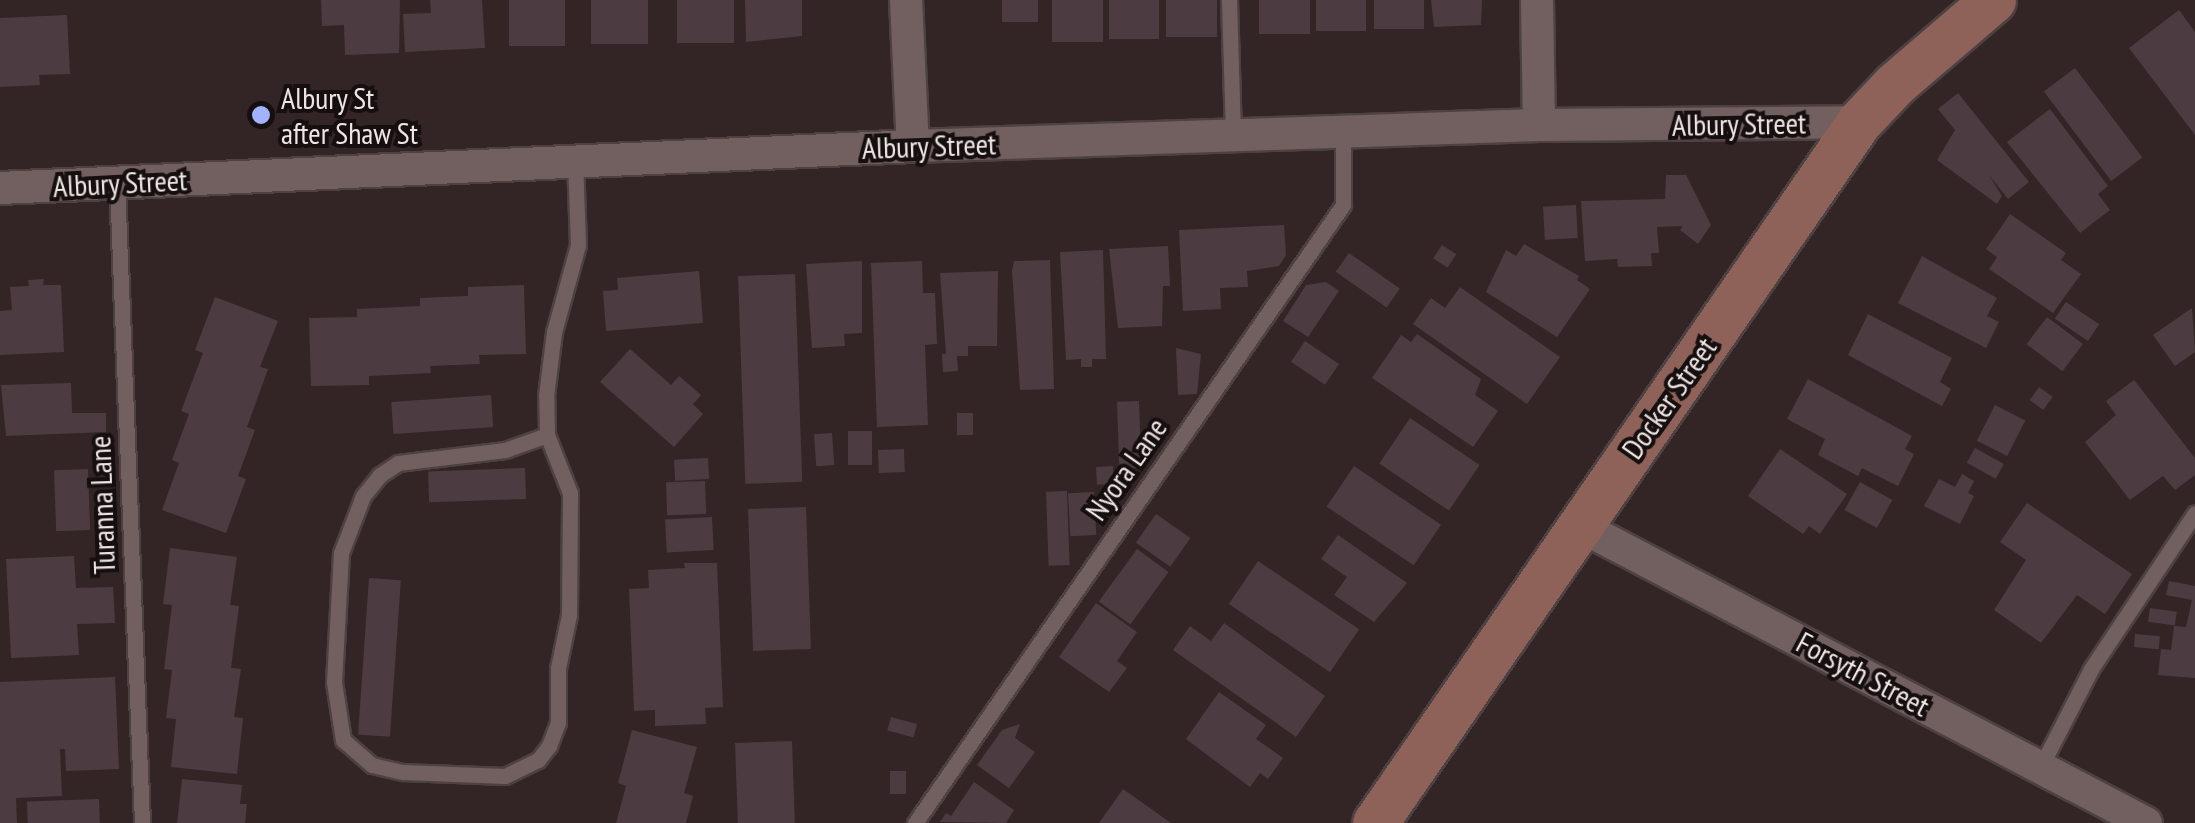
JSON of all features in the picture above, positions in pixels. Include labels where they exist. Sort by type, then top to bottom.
[{"type":"main road","name":"Docker Street","points":[[1376,823],[1859,122],[1910,70],[1994,0]]},
{"type":"street","points":[[906,0],[914,146]]},
{"type":"street","points":[[1537,0],[1539,125]]},
{"type":"street","name":"Albury Street","points":[[0,188],[575,158],[1539,125],[1859,122]]},
{"type":"street","name":"Forsyth Street","points":[[1580,526],[2146,823]]},
{"type":"lane","points":[[1229,0],[1233,138]]},
{"type":"lane","name":"Nyora Lane","points":[[915,823],[1342,204],[1343,134]]},
{"type":"lane","points":[[547,435],[505,450],[398,463],[380,475],[356,508],[341,553],[334,682],[343,740],[372,766],[403,772],[505,776],[524,771],[550,746],[558,723],[558,668],[569,616],[572,562],[570,493],[547,435],[554,332],[578,245],[575,158]]},
{"type":"lane","name":"Turanna Lane","points":[[117,184],[142,823]]},
{"type":"lane","points":[[2040,768],[2091,669],[2195,514]]},
{"type":"building","points":[[321,0],[400,0],[399,53],[345,55],[344,25],[322,26]]},
{"type":"building","points":[[430,0],[482,0],[485,48],[405,52],[403,14],[431,13]]},
{"type":"building","points":[[509,0],[565,0],[565,46],[509,46]]},
{"type":"building","points":[[591,0],[648,0],[648,44],[591,44]]},
{"type":"building","points":[[677,0],[734,0],[734,43],[677,43]]},
{"type":"building","points":[[745,0],[802,0],[802,36],[746,42]]},
{"type":"building","points":[[1002,0],[1038,0],[1038,22],[1002,22]]},
{"type":"building","points":[[1052,0],[1103,0],[1103,42],[1052,42]]},
{"type":"building","points":[[1109,0],[1159,0],[1159,39],[1109,39]]},
{"type":"building","points":[[1166,0],[1217,0],[1217,37],[1166,37]]},
{"type":"building","points":[[1259,0],[1310,0],[1310,34],[1259,34]]},
{"type":"building","points":[[1316,0],[1366,0],[1366,31],[1316,31]]},
{"type":"building","points":[[1374,0],[1424,0],[1424,29],[1374,29]]},
{"type":"building","points":[[1431,0],[1482,0],[1481,25],[1434,27]]},
{"type":"building","points":[[2179,10],[2195,32],[2195,135],[2129,48]]},
{"type":"building","points":[[67,15],[70,74],[39,75],[40,85],[0,87],[0,18]]},
{"type":"building","points":[[2075,68],[2142,157],[2111,181],[2044,91]]},
{"type":"building","points":[[1958,93],[2029,182],[2008,199],[1989,175],[2002,196],[1997,204],[1937,160],[1955,130],[1938,109]]},
{"type":"building","points":[[2050,109],[2108,186],[2098,194],[2110,210],[2080,233],[2007,142]]},
{"type":"building","points":[[1666,175],[1686,175],[1711,225],[1698,244],[1680,230],[1683,226],[1657,227],[1659,253],[1651,253],[1652,266],[1618,267],[1617,259],[1585,261],[1581,201],[1665,199]]},
{"type":"building","points":[[1576,205],[1578,238],[1545,240],[1543,207]]},
{"type":"building","points":[[2010,214],[2066,253],[2061,260],[2081,274],[2053,313],[1989,269],[1997,257],[1986,249]]},
{"type":"building","points":[[1284,225],[1286,255],[1279,266],[1247,271],[1248,287],[1220,288],[1221,309],[1183,311],[1179,230]]},
{"type":"building","points":[[1524,244],[1579,276],[1577,280],[1590,289],[1557,337],[1486,292],[1506,250],[1516,256]]},
{"type":"building","points":[[1442,245],[1456,254],[1448,268],[1433,258]]},
{"type":"building","points":[[1168,246],[1170,286],[1163,286],[1162,326],[1118,328],[1109,249]]},
{"type":"building","points":[[1103,250],[1106,359],[1092,359],[1092,367],[1081,367],[1081,359],[1066,360],[1060,252]]},
{"type":"building","points":[[1349,253],[1400,289],[1387,307],[1336,272]]},
{"type":"building","points":[[1922,256],[1997,298],[1987,316],[1999,322],[1986,348],[1898,303]]},
{"type":"building","points":[[1050,260],[1054,389],[1020,390],[1014,261]]},
{"type":"building","points":[[862,261],[862,333],[844,334],[845,346],[812,348],[806,264]]},
{"type":"building","points":[[922,261],[923,293],[935,293],[937,344],[925,345],[928,425],[877,427],[871,263]]},
{"type":"building","points":[[699,271],[703,323],[606,331],[603,291],[618,290],[617,278]]},
{"type":"building","points":[[998,271],[997,346],[968,346],[968,356],[957,356],[958,371],[943,372],[942,354],[946,354],[940,273]]},
{"type":"building","points":[[795,274],[802,482],[745,484],[738,276]]},
{"type":"building","points":[[44,279],[43,285],[61,285],[64,352],[0,355],[0,311],[12,310],[10,287],[29,286],[28,280]]},
{"type":"building","points":[[1326,282],[1339,291],[1308,337],[1283,321],[1306,285]]},
{"type":"building","points":[[524,285],[526,354],[479,355],[480,364],[430,366],[431,373],[369,376],[369,385],[311,386],[309,318],[357,317],[357,309],[420,306],[420,298],[468,296],[468,287]]},
{"type":"building","points":[[1460,287],[1560,357],[1527,404],[1413,324],[1431,298],[1445,308]]},
{"type":"building","points":[[215,297],[278,321],[260,367],[268,369],[247,427],[255,430],[238,476],[246,479],[226,533],[162,510],[179,463],[172,460],[189,414],[181,411],[203,353],[195,350]]},
{"type":"building","points":[[2066,302],[2099,324],[2088,341],[2055,319]]},
{"type":"building","points":[[2192,308],[2195,352],[2175,366],[2153,335]]},
{"type":"building","points":[[1868,314],[1952,358],[1940,382],[1951,389],[1942,406],[1848,355]]},
{"type":"building","points":[[2047,317],[2083,344],[2062,371],[2027,344]]},
{"type":"building","points":[[1417,334],[1481,379],[1475,395],[1498,411],[1473,447],[1372,378],[1401,335],[1411,342]]},
{"type":"building","points":[[1305,341],[1339,364],[1325,385],[1291,362]]},
{"type":"building","points":[[1176,348],[1201,354],[1197,394],[1178,395]]},
{"type":"building","points":[[630,349],[671,385],[679,376],[701,395],[693,404],[703,414],[674,447],[600,382]]},
{"type":"building","points":[[1808,379],[1912,436],[1905,449],[1914,454],[1898,486],[1862,468],[1858,476],[1818,455],[1825,439],[1787,419]]},
{"type":"building","points":[[2134,380],[2195,458],[2195,475],[2175,490],[2163,476],[2130,500],[2085,442],[2116,415],[2106,401]]},
{"type":"building","points":[[71,383],[72,413],[106,413],[106,432],[6,436],[1,385]]},
{"type":"building","points":[[2039,387],[2053,397],[2043,410],[2030,400]]},
{"type":"building","points":[[491,395],[493,427],[393,434],[391,402]]},
{"type":"building","points":[[1139,401],[1141,468],[1119,469],[1117,402]]},
{"type":"building","points":[[1995,405],[2025,420],[2007,456],[1977,441]]},
{"type":"building","points":[[957,413],[973,413],[973,435],[957,435]]},
{"type":"building","points":[[1410,418],[1480,465],[1449,511],[1379,464]]},
{"type":"building","points":[[848,431],[872,431],[872,465],[848,465]]},
{"type":"building","points":[[832,433],[834,465],[816,466],[814,434]]},
{"type":"building","points":[[1975,448],[2004,464],[1996,479],[1967,463]]},
{"type":"building","points":[[904,449],[905,472],[879,473],[878,450]]},
{"type":"building","points":[[1780,449],[1847,494],[1820,534],[1809,526],[1803,534],[1748,496]]},
{"type":"building","points":[[708,458],[709,479],[675,481],[674,460]]},
{"type":"building","points":[[1113,466],[1114,484],[1097,485],[1096,467]]},
{"type":"building","points":[[1354,466],[1441,525],[1414,565],[1327,507]]},
{"type":"building","points":[[525,468],[526,499],[429,502],[428,471]]},
{"type":"building","points":[[88,469],[90,530],[56,531],[54,470]]},
{"type":"building","points":[[1962,474],[1974,481],[1968,493],[1974,496],[1960,524],[1924,506],[1939,479],[1955,487]]},
{"type":"building","points":[[705,481],[706,514],[667,515],[666,482]]},
{"type":"building","points":[[1860,482],[1892,500],[1877,528],[1844,510]]},
{"type":"building","points":[[1067,491],[1070,565],[1049,566],[1046,492]]},
{"type":"building","points":[[1094,492],[1096,535],[1070,536],[1068,493]]},
{"type":"building","points":[[2027,503],[2132,574],[2105,614],[2077,595],[2041,643],[1994,610],[2026,560],[2000,542]]},
{"type":"building","points":[[806,507],[811,649],[753,651],[748,509]]},
{"type":"building","points":[[1156,514],[1190,538],[1170,567],[1136,543]]},
{"type":"building","points":[[712,517],[714,550],[667,552],[665,519]]},
{"type":"building","points":[[1338,535],[1407,583],[1374,622],[1334,595],[1347,577],[1321,559]]},
{"type":"building","points":[[170,548],[237,557],[230,605],[239,606],[231,668],[241,669],[234,717],[243,718],[237,774],[171,767],[176,719],[166,718],[172,670],[164,669],[172,605],[163,604]]},
{"type":"building","points":[[1137,549],[1169,572],[1130,625],[1099,602]]},
{"type":"building","points":[[74,556],[76,588],[113,587],[115,623],[77,624],[79,655],[11,658],[6,559]]},
{"type":"building","points":[[1258,561],[1359,629],[1330,672],[1229,604]]},
{"type":"building","points":[[684,563],[717,563],[723,707],[705,708],[706,724],[655,726],[655,710],[634,711],[629,589],[649,588],[648,570],[685,568]]},
{"type":"building","points":[[369,578],[401,580],[390,737],[358,735]]},
{"type":"building","points":[[2169,581],[2195,586],[2195,678],[2158,675],[2161,649],[2171,650],[2174,626],[2186,627],[2192,600],[2166,595]]},
{"type":"building","points":[[1096,603],[1137,632],[1117,661],[1127,668],[1109,692],[1059,657]]},
{"type":"building","points":[[2150,608],[2177,612],[2175,626],[2148,622]]},
{"type":"building","points":[[1224,623],[1325,696],[1296,737],[1173,650],[1190,626],[1211,641]]},
{"type":"building","points":[[2135,634],[2160,636],[2159,649],[2134,647]]},
{"type":"building","points":[[115,677],[119,769],[66,771],[65,749],[60,749],[62,796],[16,798],[17,823],[0,823],[0,682]]},
{"type":"building","points":[[1219,692],[1266,725],[1256,739],[1283,758],[1268,779],[1260,773],[1250,787],[1186,739]]},
{"type":"building","points":[[891,717],[917,724],[913,738],[887,731]]},
{"type":"building","points":[[1020,724],[1015,738],[1035,752],[1009,788],[977,765],[1002,730]]},
{"type":"building","points":[[632,730],[697,747],[684,793],[693,796],[686,823],[616,823],[626,786],[618,783]]},
{"type":"building","points":[[792,741],[795,823],[738,823],[735,743]]},
{"type":"building","points":[[890,771],[906,771],[906,794],[890,794]]},
{"type":"building","points":[[182,779],[242,785],[240,804],[247,804],[245,823],[177,823]]},
{"type":"building","points":[[974,782],[1014,810],[1006,823],[940,822],[946,813],[951,816]]},
{"type":"building","points":[[1123,789],[1171,823],[1099,823]]},
{"type":"building","points":[[99,799],[100,823],[28,823],[27,802]]},
{"type":"place","name":"Albury St after Shaw St","points":[[261,115]]}]
